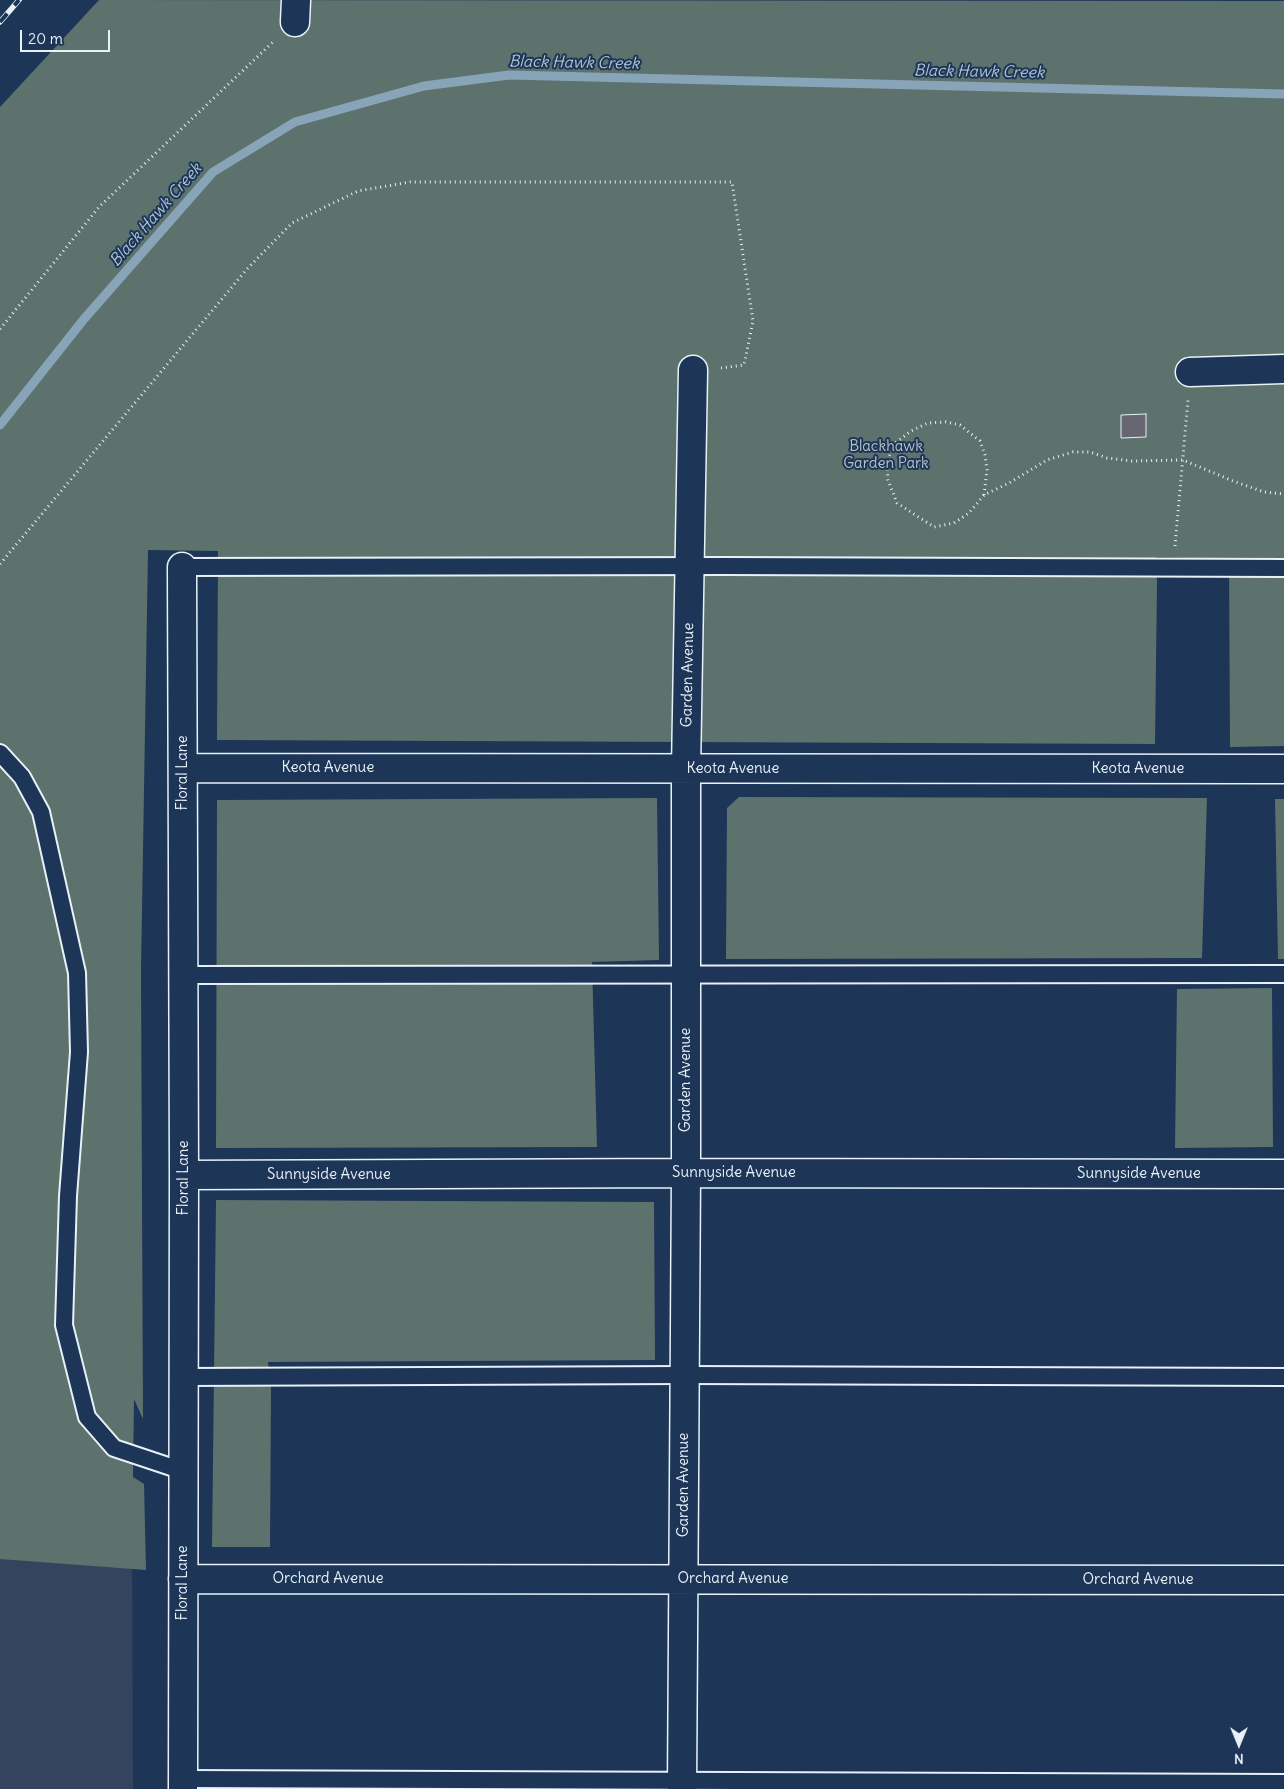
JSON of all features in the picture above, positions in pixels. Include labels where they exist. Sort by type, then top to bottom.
[{"type":"street","points":[[1190,372],[1284,369]]},
{"type":"street","name":"Garden Avenue","points":[[682,1784],[686,1173],[686,769],[693,370]]},
{"type":"street","name":"Floral Lane","points":[[182,566],[184,975],[183,1784]]},
{"type":"street","name":"Keota Avenue","points":[[183,768],[1284,769]]},
{"type":"street","name":"Sunnyside Avenue","points":[[184,1176],[686,1173],[1284,1174]]},
{"type":"street","name":"Orchard Avenue","points":[[183,1579],[1284,1580]]},
{"type":"lane","points":[[182,566],[1284,568]]},
{"type":"lane","points":[[0,753],[22,777],[41,812],[77,973],[79,1052],[68,1196],[64,1325],[86,1416],[114,1448],[183,1472]]},
{"type":"lane","points":[[184,975],[686,973],[1284,974]]},
{"type":"lane","points":[[183,1377],[685,1375],[1284,1377]]},
{"type":"lane","points":[[183,1784],[1284,1783]]},
{"type":"path","points":[[0,329],[99,207],[296,11]]},
{"type":"path","points":[[0,564],[247,269],[292,223],[358,191],[410,182],[732,182],[753,321],[744,365],[693,370]]},
{"type":"path","points":[[1173,568],[1190,372]]},
{"type":"path","points":[[984,495],[987,470],[985,455],[980,441],[960,425],[946,422],[928,423],[910,431],[894,444],[887,462],[888,480],[897,503],[934,527],[954,523],[969,513],[984,495],[1048,460],[1073,452],[1090,452],[1107,458],[1132,461],[1183,460],[1264,492],[1284,494]]},
{"type":"shaded area","points":[[132,1528],[133,1789],[0,1789],[0,1531]]},
{"type":"green space","name":"Blackhawk Garden Park","points":[[99,0],[1284,1],[1284,746],[1230,747],[1229,559],[1156,557],[1155,744],[217,740],[218,551],[148,550],[141,970],[143,1419],[134,1399],[133,1477],[144,1484],[146,1570],[0,1559],[0,107]]},
{"type":"green space","points":[[739,797],[1207,798],[1202,958],[726,959],[727,808]]},
{"type":"green space","points":[[657,798],[659,960],[592,962],[597,1147],[216,1148],[217,800]]},
{"type":"green space","points":[[1275,799],[1284,799],[1284,959],[1278,959]]},
{"type":"green space","points":[[1272,988],[1273,1147],[1175,1148],[1177,989]]},
{"type":"green space","points":[[216,1200],[654,1202],[655,1360],[268,1362],[271,1389],[270,1547],[212,1547]]},
{"type":"building","points":[[1146,414],[1146,437],[1121,438],[1121,415]]},
{"type":"waterway","name":"Black Hawk Creek","points":[[0,425],[84,319],[213,172],[295,122],[424,86],[509,75],[1284,94]]},
{"type":"railway","points":[[0,22],[19,0]]}]
